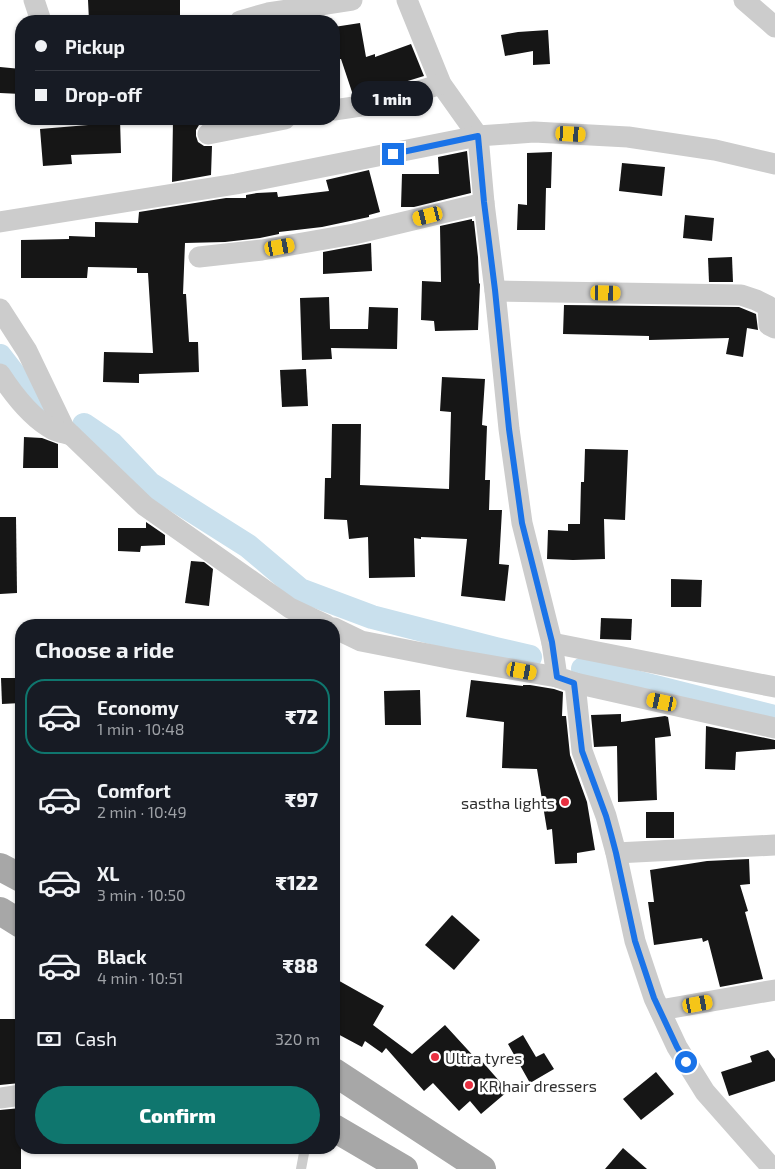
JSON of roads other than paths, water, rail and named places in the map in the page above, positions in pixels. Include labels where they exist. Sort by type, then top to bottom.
[{"type":"main road","points":[[0,867],[15,875]]},
{"type":"main road","points":[[0,911],[15,920]]},
{"type":"main road","points":[[340,1076],[482,1169]]},
{"type":"main road","points":[[340,1132],[404,1169]]},
{"type":"street","points":[[34,0],[39,15]]},
{"type":"street","points":[[261,15],[352,0]]},
{"type":"street","points":[[407,0],[441,84],[478,136],[509,429],[522,523],[552,642],[566,680],[582,751],[606,816],[635,941],[654,998],[677,1047],[705,1092],[773,1169]]},
{"type":"street","points":[[744,0],[775,27]]},
{"type":"street","points":[[340,109],[381,104],[441,84]]},
{"type":"street","points":[[208,134],[255,125]]},
{"type":"street","points":[[0,222],[236,184],[478,136],[534,132],[628,137],[715,150],[775,164]]},
{"type":"street","points":[[199,256],[262,250],[354,234],[484,202]]},
{"type":"street","points":[[495,290],[740,295],[768,306],[769,324],[775,328]]},
{"type":"street","points":[[0,309],[27,351],[64,428],[71,436],[144,506],[290,608],[313,619]]},
{"type":"street","points":[[0,374],[16,397],[39,420],[52,429],[71,436]]},
{"type":"street","points":[[340,631],[361,641],[566,680],[775,728]]},
{"type":"street","points":[[552,642],[775,687]]},
{"type":"street","points":[[616,853],[775,845]]},
{"type":"street","points":[[660,1010],[775,990]]},
{"type":"street","points":[[0,1098],[15,1096]]},
{"type":"lane","points":[[301,1169],[304,1154]]},
{"type":"waterway","points":[[0,356],[40,408]]},
{"type":"waterway","points":[[84,425],[112,444],[150,484],[248,546],[300,590],[372,617],[530,657]]},
{"type":"waterway","points":[[583,669],[775,717]]},
{"type":"place","name":"sastha lights","points":[[565,802]]},
{"type":"place","name":"Ultra tyres","points":[[435,1057]]},
{"type":"place","name":"KR hair dressers","points":[[469,1085]]}]
